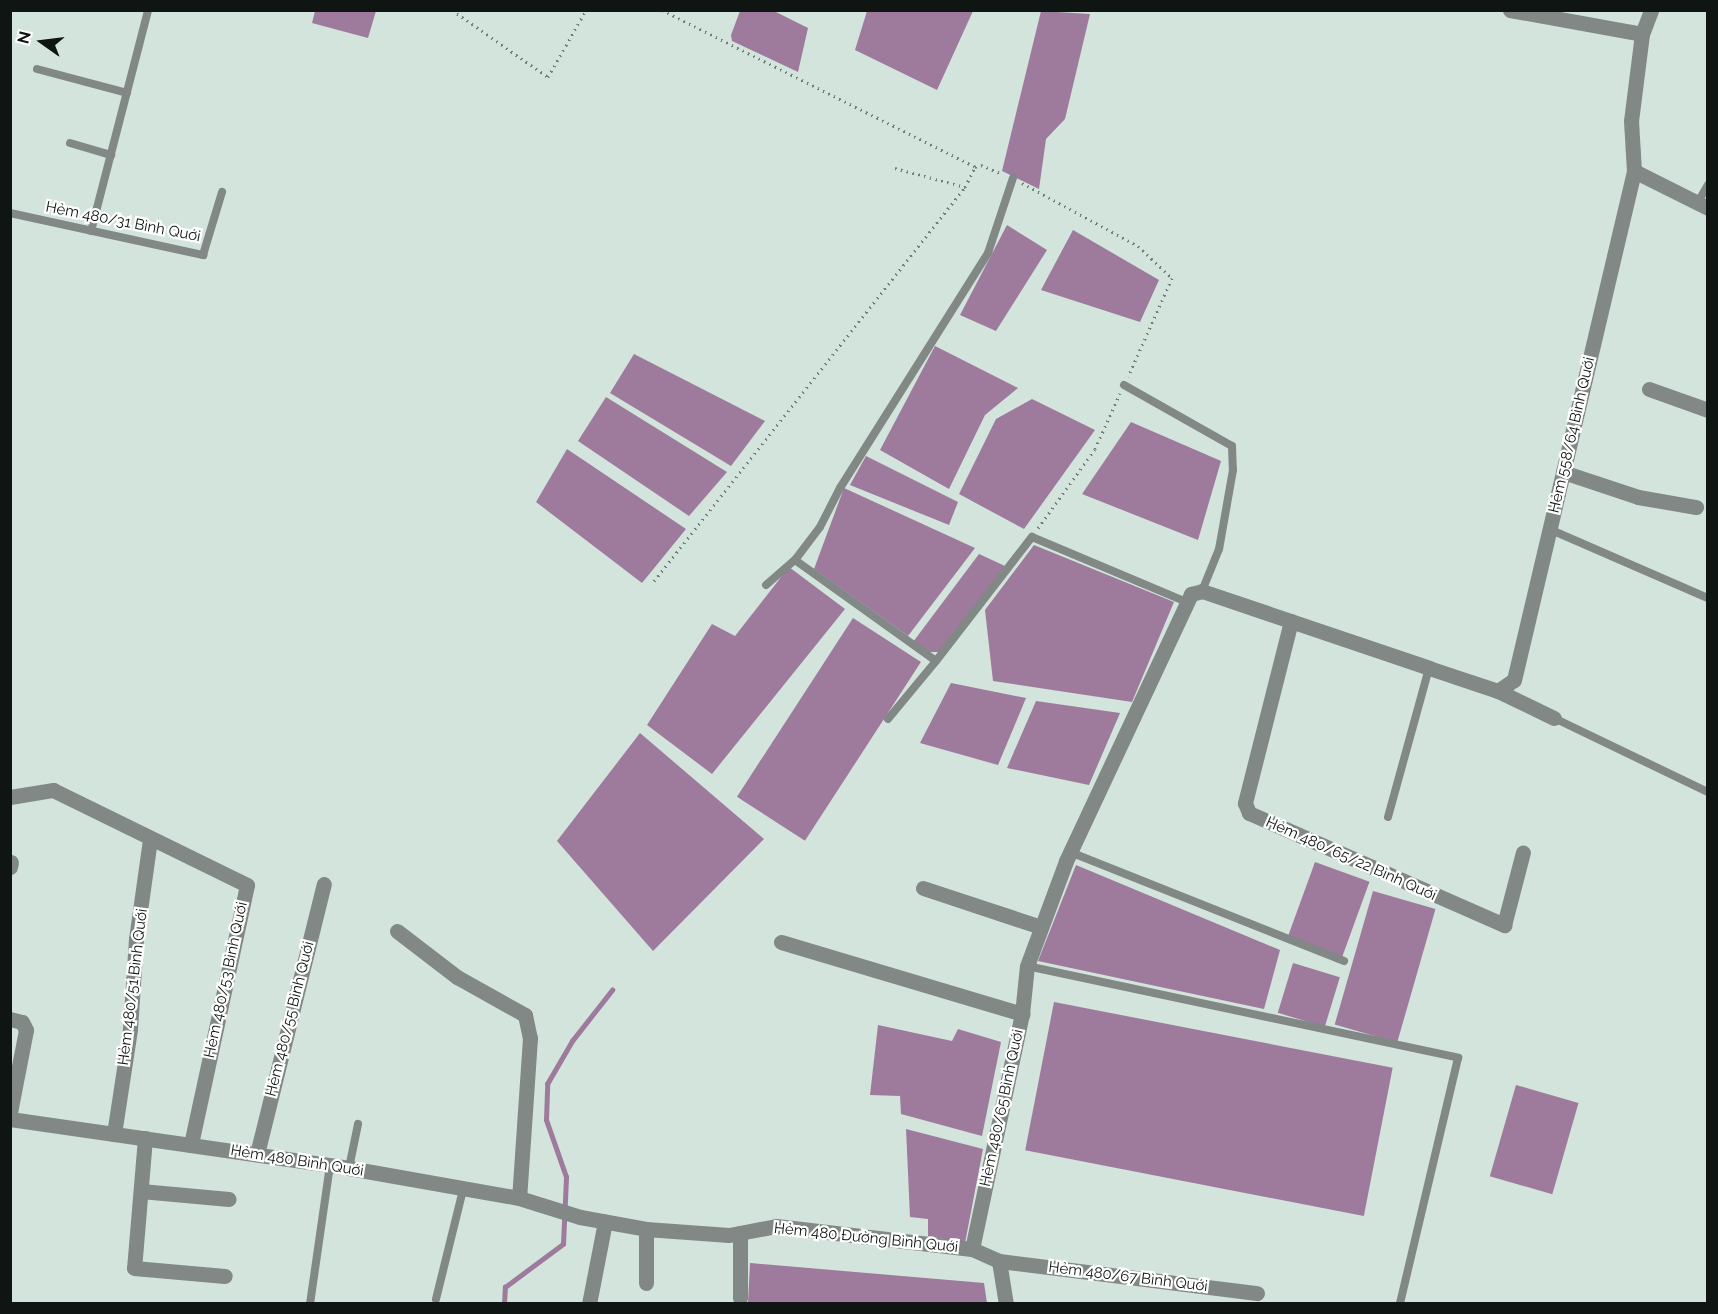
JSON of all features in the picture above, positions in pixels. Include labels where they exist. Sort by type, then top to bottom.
[{"type":"street","points":[[1510,10],[1642,34]]},
{"type":"street","name":"Hẻm 558/64 Bình Quới","points":[[1498,692],[1514,680],[1634,171],[1631,121],[1642,34],[1651,10]]},
{"type":"street","points":[[1634,171],[1703,205]]},
{"type":"street","points":[[1649,389],[1706,407]]},
{"type":"street","points":[[1563,472],[1638,497],[1696,507]]},
{"type":"street","points":[[1187,602],[1191,594],[1202,591],[1498,692],[1554,717]]},
{"type":"street","name":"Hẻm 480/65 Bình Quới","points":[[972,1249],[1022,1014],[1027,966],[1070,852],[1187,602]]},
{"type":"street","name":"Hẻm 480/65/22 Bình Quới","points":[[1291,621],[1245,803],[1249,813],[1504,925],[1523,852]]},
{"type":"street","name":"Hẻm 480/53 Bình Quới","points":[[10,797],[53,790],[247,885],[191,1145]]},
{"type":"street","name":"Hẻm 480/51 Bình Quới","points":[[114,1134],[130,1029],[136,939],[150,839]]},
{"type":"street","name":"Hẻm 480/55 Bình Quới","points":[[257,1154],[324,884]]},
{"type":"street","points":[[922,888],[1041,927]]},
{"type":"street","points":[[398,932],[457,977],[525,1015],[530,1038],[519,1198]]},
{"type":"street","points":[[781,942],[1022,1014]]},
{"type":"street","points":[[10,1018],[22,1022],[26,1030],[10,1112]]},
{"type":"street","name":"Hẻm 480 Bình Quới","points":[[10,1119],[349,1168],[544,1203],[580,1216]]},
{"type":"street","points":[[145,1138],[134,1268],[225,1276]]},
{"type":"street","points":[[141,1191],[229,1199]]},
{"type":"street","name":"Hẻm 480 Đường Bình Quới","points":[[580,1216],[646,1229],[740,1233],[776,1226],[972,1249],[999,1261]]},
{"type":"street","points":[[589,1304],[605,1222]]},
{"type":"street","points":[[646,1229],[646,1283]]},
{"type":"street","points":[[740,1233],[740,1298]]},
{"type":"street","points":[[999,1261],[1006,1304]]},
{"type":"street","name":"Hẻm 480/67 Bình Quới","points":[[999,1261],[1257,1293]]},
{"type":"lane","points":[[92,231],[148,10]]},
{"type":"lane","points":[[37,69],[127,93]]},
{"type":"lane","points":[[70,143],[111,155]]},
{"type":"lane","points":[[766,585],[795,560],[820,527],[840,488],[988,253],[1013,178]]},
{"type":"lane","points":[[1703,205],[1707,185]]},
{"type":"lane","name":"Hẻm 480/31 Bình Quới","points":[[10,213],[202,255],[222,192]]},
{"type":"lane","points":[[1124,385],[1232,447],[1233,470],[1219,549],[1202,591]]},
{"type":"lane","points":[[1550,529],[1707,598]]},
{"type":"lane","points":[[888,719],[1032,537],[1187,602]]},
{"type":"lane","points":[[795,560],[936,661]]},
{"type":"lane","points":[[1388,817],[1429,668]]},
{"type":"lane","points":[[1554,717],[1707,792]]},
{"type":"lane","points":[[1070,852],[1344,961]]},
{"type":"lane","points":[[1027,966],[1458,1058],[1400,1304]]},
{"type":"lane","points":[[349,1168],[358,1124]]},
{"type":"lane","points":[[310,1304],[330,1165]]},
{"type":"lane","points":[[436,1299],[463,1190]]},
{"type":"path","points":[[452,10],[548,77],[586,10]]},
{"type":"path","points":[[662,10],[975,167]]},
{"type":"path","points":[[654,581],[965,187],[975,167],[981,165],[1013,178],[1138,246],[1172,278],[1095,449],[1032,537]]},
{"type":"path","points":[[895,168],[965,187]]},
{"type":"shaded area","points":[[315,10],[376,11],[368,38],[312,23]]},
{"type":"shaded area","points":[[867,10],[973,11],[937,90],[855,50]]},
{"type":"shaded area","points":[[740,11],[774,11],[808,28],[798,72],[732,41],[731,35]]},
{"type":"shaded area","points":[[1041,11],[1090,14],[1065,119],[1046,139],[1039,189],[1002,171]]},
{"type":"shaded area","points":[[1007,225],[1047,250],[996,331],[960,315]]},
{"type":"shaded area","points":[[1073,230],[1159,280],[1140,322],[1041,290]]},
{"type":"shaded area","points":[[935,346],[1018,388],[985,415],[949,489],[880,450]]},
{"type":"shaded area","points":[[634,354],[765,421],[731,466],[610,393]]},
{"type":"shaded area","points":[[606,397],[727,472],[689,516],[578,441]]},
{"type":"shaded area","points":[[1032,399],[1095,430],[1024,529],[959,494],[996,419]]},
{"type":"shaded area","points":[[1131,422],[1221,461],[1198,540],[1082,494]]},
{"type":"shaded area","points":[[567,449],[686,529],[642,583],[536,502]]},
{"type":"shaded area","points":[[866,456],[958,502],[949,525],[850,485]]},
{"type":"shaded area","points":[[844,488],[975,548],[908,636],[814,569]]},
{"type":"shaded area","points":[[1034,545],[1174,602],[1132,702],[993,681],[985,610]]},
{"type":"shaded area","points":[[979,554],[1005,566],[939,652],[929,652],[913,642]]},
{"type":"shaded area","points":[[789,567],[845,609],[712,774],[647,725],[712,624],[735,636]]},
{"type":"shaded area","points":[[853,618],[921,662],[805,841],[737,797]]},
{"type":"shaded area","points":[[951,683],[1026,698],[998,765],[920,743]]},
{"type":"shaded area","points":[[1036,701],[1120,713],[1089,785],[1007,768]]},
{"type":"shaded area","points":[[640,733],[764,839],[653,951],[557,841]]},
{"type":"shaded area","points":[[1315,862],[1370,882],[1342,957],[1288,937]]},
{"type":"shaded area","points":[[1076,865],[1280,950],[1264,1009],[1038,961]]},
{"type":"shaded area","points":[[1373,891],[1435,909],[1397,1043],[1335,1025]]},
{"type":"shaded area","points":[[1293,963],[1340,977],[1325,1027],[1278,1013]]},
{"type":"shaded area","points":[[1054,1002],[1393,1068],[1364,1216],[1025,1150]]},
{"type":"shaded area","points":[[878,1025],[952,1041],[958,1029],[1001,1042],[982,1136],[901,1114],[900,1096],[870,1095]]},
{"type":"shaded area","points":[[1516,1085],[1578,1103],[1552,1194],[1490,1176]]},
{"type":"shaded area","points":[[906,1129],[983,1149],[965,1243],[928,1236],[928,1219],[910,1217]]},
{"type":"shaded area","points":[[750,1263],[984,1283],[987,1303],[748,1303]]},
{"type":"waterway","points":[[504,1304],[505,1287],[563,1244],[566,1177],[546,1120],[547,1084],[572,1041],[612,990]]}]
